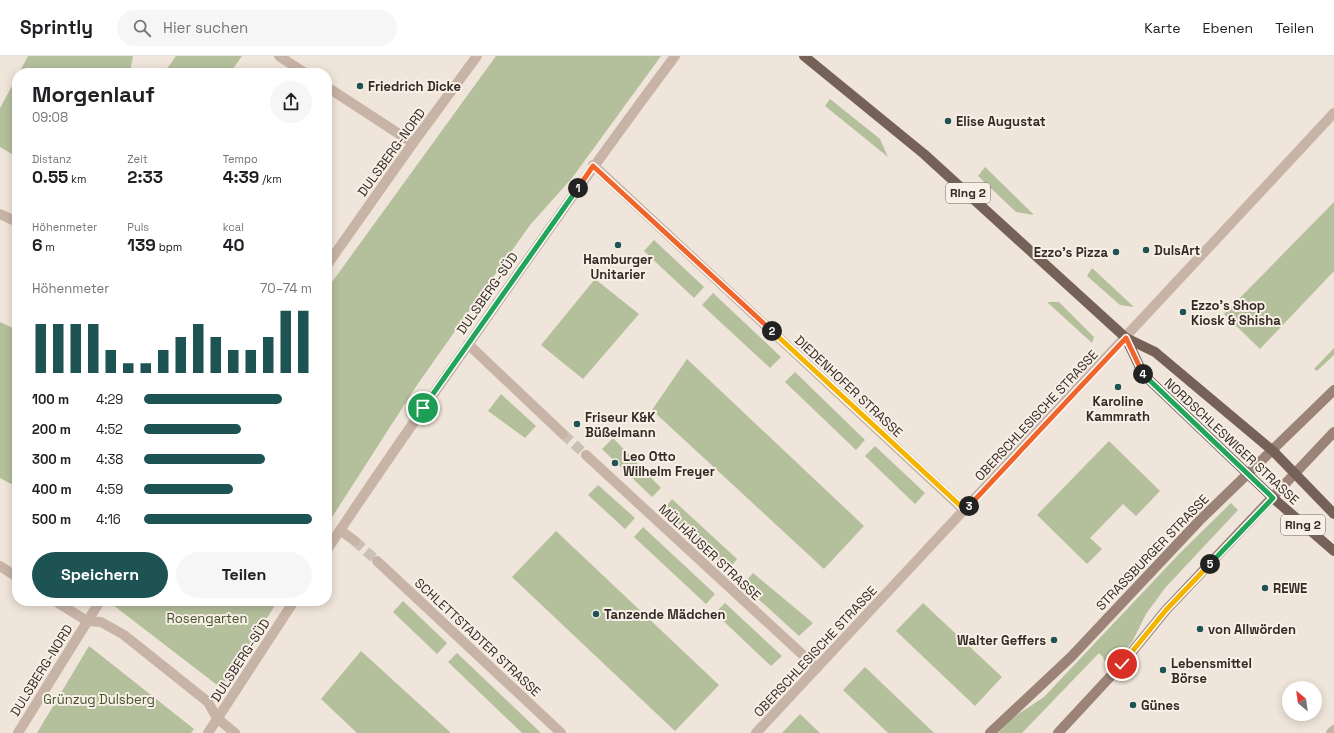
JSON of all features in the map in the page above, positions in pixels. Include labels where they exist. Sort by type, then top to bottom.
[{"type":"main road","name":"NORDSCHLESWIGER STRASSE","points":[[804,56],[924,154],[1126,338],[1155,352],[1273,451],[1296,473],[1334,514]]},
{"type":"main road","name":"NORDSCHLESWIGER STRASSE","points":[[1126,338],[1143,374],[1273,498],[1334,551]]},
{"type":"main road","name":"STRASSBURGER STRASSE","points":[[990,733],[1071,656],[1193,527],[1273,451],[1334,390]]},
{"type":"main road","points":[[1058,733],[1115,672],[1166,610],[1334,432]]},
{"type":"street","points":[[279,56],[297,68]]},
{"type":"street","name":"DULSBERG-NORD","points":[[332,258],[412,143],[477,56]]},
{"type":"street","name":"DULSBERG-SÜD","points":[[332,542],[392,452],[593,166],[676,56]]},
{"type":"street","points":[[332,90],[412,143]]},
{"type":"street","name":"OBERSCHLESISCHE STRASSE","points":[[756,733],[1126,338],[1334,113]]},
{"type":"street","name":"DIEDENHOFER STRASSE","points":[[593,166],[965,510]]},
{"type":"street","points":[[0,214],[12,220]]},
{"type":"street","points":[[468,344],[563,434]]},
{"type":"street","name":"MÜLHÄUSER STRASSE","points":[[586,455],[816,668]]},
{"type":"street","points":[[340,530],[355,541]]},
{"type":"street","name":"SCHLETTSTADTER STRASSE","points":[[377,560],[561,733]]},
{"type":"street","points":[[0,566],[12,574]]},
{"type":"street","points":[[63,606],[87,621],[101,622],[124,635],[208,702],[217,718],[235,733]]},
{"type":"street","name":"DULSBERG-NORD","points":[[18,733],[97,606]]},
{"type":"street","name":"DULSBERG-SÜD","points":[[208,733],[291,606]]},
{"type":"green space","points":[[28,56],[133,56],[131,68],[22,68]]},
{"type":"green space","points":[[176,56],[242,56],[234,68],[168,68]]},
{"type":"green space","points":[[496,56],[661,56],[572,178],[530,225],[417,385],[332,517],[332,282]]},
{"type":"green space","points":[[12,86],[12,154],[0,147],[0,108]]},
{"type":"green space","points":[[830,99],[880,139],[888,157],[825,106]]},
{"type":"green space","points":[[985,167],[1034,215],[1016,212],[978,176]]},
{"type":"green space","points":[[1334,202],[1334,271],[1260,349],[1224,314]]},
{"type":"green space","points":[[654,240],[704,287],[694,298],[644,251]]},
{"type":"green space","points":[[1092,268],[1134,307],[1120,305],[1087,276]]},
{"type":"green space","points":[[595,279],[639,314],[583,379],[541,345]]},
{"type":"green space","points":[[713,293],[781,357],[770,368],[702,305]]},
{"type":"green space","points":[[1047,302],[1059,302],[1094,337],[1092,343]]},
{"type":"green space","points":[[0,322],[12,328],[12,484],[0,478]]},
{"type":"green space","points":[[1334,348],[1334,355],[1317,371],[1314,369]]},
{"type":"green space","points":[[687,359],[864,526],[824,569],[652,410]]},
{"type":"green space","points":[[795,372],[865,440],[856,450],[785,382]]},
{"type":"green space","points":[[501,394],[536,426],[525,438],[488,411]]},
{"type":"green space","points":[[613,438],[661,488],[652,497],[602,449]]},
{"type":"green space","points":[[1109,441],[1160,491],[1136,516],[1123,504],[1090,538],[1102,549],[1087,564],[1037,515]]},
{"type":"green space","points":[[875,446],[925,493],[915,504],[865,456]]},
{"type":"green space","points":[[598,485],[635,518],[625,529],[588,495]]},
{"type":"green space","points":[[672,499],[737,559],[729,569],[663,510]]},
{"type":"green space","points":[[1231,503],[1238,510],[1165,588],[1146,614],[1132,642],[1108,671],[1103,657],[1099,653],[1022,733],[998,733],[1012,718],[1044,697],[1179,554]]},
{"type":"green space","points":[[643,527],[715,594],[706,604],[634,537]]},
{"type":"green space","points":[[556,531],[719,685],[675,731],[512,577]]},
{"type":"green space","points":[[753,573],[813,623],[799,636],[743,585]]},
{"type":"green space","points":[[403,601],[447,643],[437,654],[393,612]]},
{"type":"green space","points":[[725,603],[782,656],[771,666],[715,613]]},
{"type":"green space","points":[[923,603],[1002,677],[975,706],[896,631]]},
{"type":"green space","name":"Rosengarten","points":[[114,606],[275,606],[221,688]]},
{"type":"green space","name":"Grünzug Dulsberg","points":[[89,646],[194,729],[191,733],[37,733]]},
{"type":"green space","points":[[361,651],[451,733],[357,733],[321,699]]},
{"type":"green space","points":[[457,653],[541,733],[522,733],[448,662]]},
{"type":"green space","points":[[865,667],[934,733],[888,733],[843,690]]},
{"type":"green space","points":[[800,714],[820,733],[782,733]]},
{"type":"tunnel","points":[[563,434],[586,455]]},
{"type":"tunnel","points":[[355,541],[377,561]]},
{"type":"place","name":"Friedrich Dicke","points":[[360,86]]},
{"type":"place","name":"Elise Augustat","points":[[948,121]]},
{"type":"place","name":"Hamburger Unitarier","points":[[618,245]]},
{"type":"place","name":"DulsArt","points":[[1146,250]]},
{"type":"place","name":"Ezzo's Pizza","points":[[1116,252]]},
{"type":"place","name":"Ezzo's Shop Kiosk & Shisha","points":[[1183,312]]},
{"type":"place","name":"Karoline Kammrath","points":[[1118,387]]},
{"type":"place","name":"Friseur K&K Büßelmann","points":[[577,424]]},
{"type":"place","name":"Leo Otto Wilhelm Freyer","points":[[615,463]]},
{"type":"place","name":"REWE","points":[[1265,588]]},
{"type":"place","name":"Tanzende Mädchen","points":[[596,614]]},
{"type":"place","name":"von Allwörden","points":[[1200,629]]},
{"type":"place","name":"Walter Geffers","points":[[1054,640]]},
{"type":"place","name":"Lebensmittel Börse","points":[[1163,670]]},
{"type":"place","name":"Günes","points":[[1133,705]]},
{"type":"route","points":[[423,408],[593,166],[965,510],[1126,338],[1143,374],[1273,498],[1166,610],[1122,664]]}]
